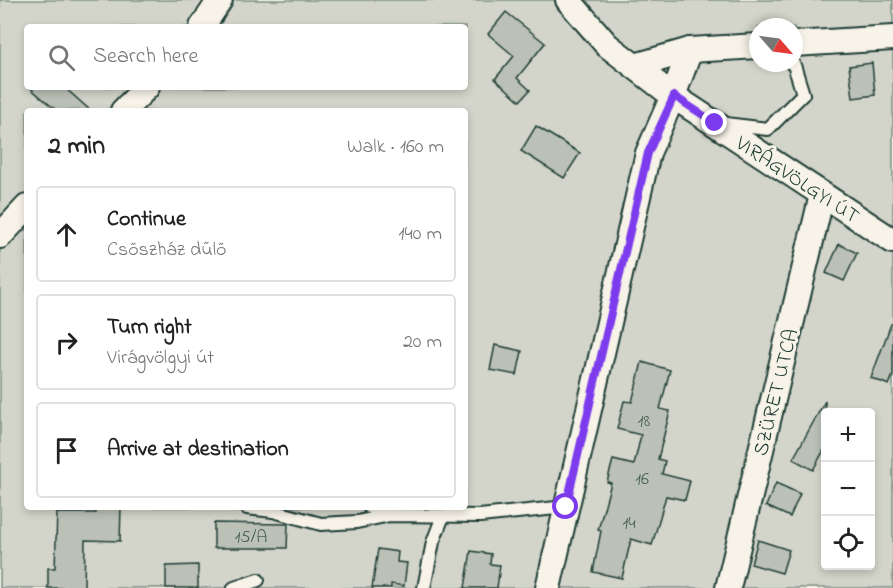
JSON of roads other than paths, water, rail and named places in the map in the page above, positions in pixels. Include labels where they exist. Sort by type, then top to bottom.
[{"type":"street","points":[[204,24],[220,0]]},
{"type":"street","name":"VIRÁGVÖLGYI ÚT","points":[[568,0],[608,45],[674,96],[893,240]]},
{"type":"street","points":[[803,43],[893,38]]},
{"type":"street","points":[[635,66],[690,50],[749,47]]},
{"type":"street","points":[[548,588],[648,153],[674,96],[690,50]]},
{"type":"street","points":[[126,108],[144,90]]},
{"type":"street","name":"SZÜRET UTCA","points":[[728,588],[822,195]]},
{"type":"street","points":[[0,234],[24,210]]},
{"type":"lane","points":[[715,123],[768,129],[803,94],[796,72]]},
{"type":"lane","points":[[264,510],[321,524],[357,522],[390,515],[480,516],[566,507]]},
{"type":"lane","points":[[377,510],[390,515]]},
{"type":"lane","points":[[424,588],[433,542],[442,516]]},
{"type":"lane","points":[[234,588],[258,580]]}]
